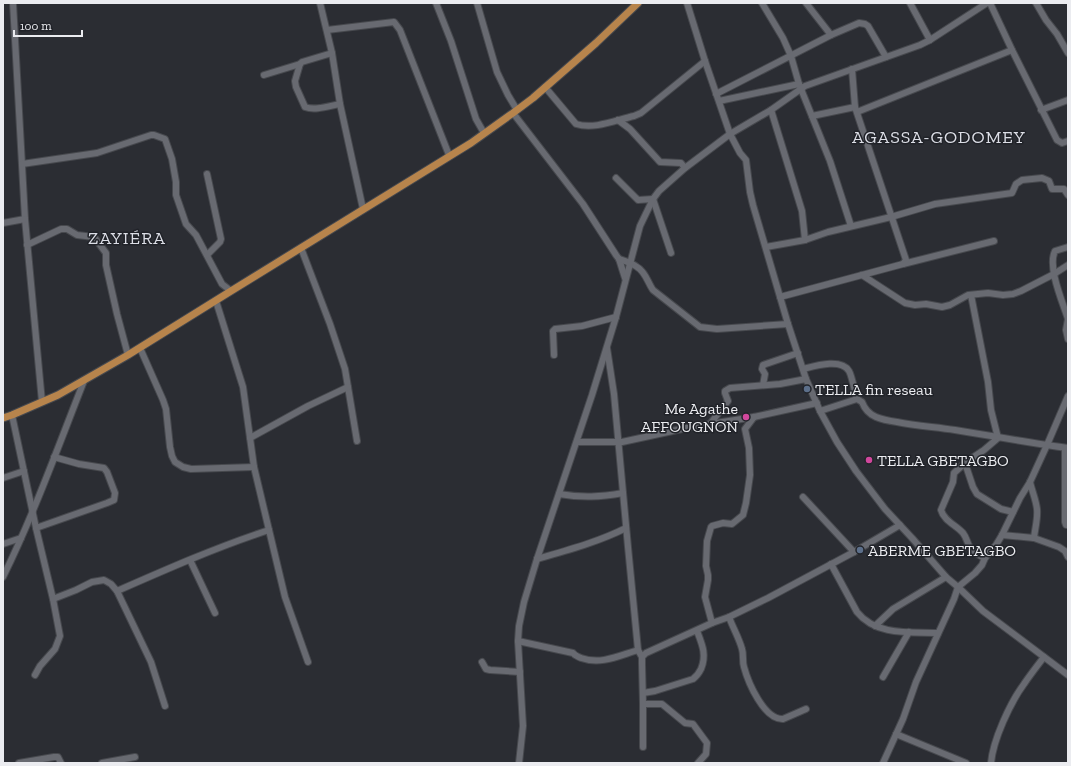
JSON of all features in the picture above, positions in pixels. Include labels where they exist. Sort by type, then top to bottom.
[{"type":"main road","points":[[3,418],[58,395],[84,381],[216,301],[448,155],[470,143],[515,112],[545,87],[596,43],[638,3]]},
{"type":"street","points":[[13,3],[25,219],[42,402]]},
{"type":"street","points":[[320,3],[332,53],[340,104],[363,209]]},
{"type":"street","points":[[436,3],[451,41],[476,119],[484,133]]},
{"type":"street","points":[[477,3],[497,72],[515,112],[583,204],[619,259],[626,278]]},
{"type":"street","points":[[687,3],[730,134],[740,153],[746,160],[750,192],[788,324],[806,379],[820,411],[837,442],[856,471],[885,509],[946,577],[983,611],[1068,675]]},
{"type":"street","points":[[762,3],[767,9],[783,38],[791,56],[800,86],[830,161],[851,226]]},
{"type":"street","points":[[806,3],[831,35]]},
{"type":"street","points":[[910,3],[930,40]]},
{"type":"street","points":[[719,101],[805,86],[920,45],[988,3],[1057,140],[1062,143],[1068,141]]},
{"type":"street","points":[[1036,3],[1068,53]]},
{"type":"street","points":[[327,30],[394,22],[400,30],[448,155]]},
{"type":"street","points":[[716,94],[831,35],[859,23],[868,26],[886,57]]},
{"type":"street","points":[[812,116],[856,109],[1012,50]]},
{"type":"street","points":[[264,75],[332,53]]},
{"type":"street","points":[[545,87],[576,124],[582,126],[592,126],[634,116],[705,60]]},
{"type":"street","points":[[300,64],[295,81],[303,105],[307,108],[315,108],[340,104]]},
{"type":"street","points":[[852,69],[856,109],[906,258],[905,263],[903,264]]},
{"type":"street","points":[[519,763],[523,726],[518,641],[524,602],[577,442],[616,317],[640,226],[653,199],[659,191],[685,168],[730,134],[771,110],[800,86]]},
{"type":"street","points":[[1041,110],[1068,100]]},
{"type":"street","points":[[771,110],[802,211],[805,240]]},
{"type":"street","points":[[630,129],[634,116]]},
{"type":"street","points":[[618,120],[630,129],[660,162],[681,163],[685,168]]},
{"type":"street","points":[[22,164],[97,153],[151,135],[162,137],[165,139],[172,159],[176,182],[176,195],[186,224],[196,235],[208,255],[222,284],[231,291]]},
{"type":"street","points":[[208,174],[221,239],[208,255]]},
{"type":"street","points":[[616,178],[638,200],[653,199]]},
{"type":"street","points":[[766,248],[805,240],[828,232],[891,217],[935,204],[1012,193],[1016,184],[1022,180],[1042,178],[1049,181],[1052,189],[1064,189],[1068,195]]},
{"type":"street","points":[[653,199],[671,253]]},
{"type":"street","points":[[3,223],[25,219]]},
{"type":"street","points":[[27,245],[61,229],[68,229],[77,235],[94,237],[106,253],[106,265],[128,355]]},
{"type":"street","points":[[780,297],[994,241]]},
{"type":"street","points":[[1068,247],[1055,251],[1052,258],[1054,274],[1068,319],[1066,330],[1068,338]]},
{"type":"street","points":[[301,248],[330,324],[344,369],[357,441]]},
{"type":"street","points":[[619,259],[637,266],[653,290],[700,327],[717,329],[788,324]]},
{"type":"street","points":[[862,275],[905,303],[915,305],[926,304],[942,307],[950,305],[971,295],[988,293],[1003,295],[1013,294],[1054,274],[1068,265]]},
{"type":"street","points":[[971,295],[988,382],[991,410],[998,438]]},
{"type":"street","points":[[216,301],[243,387],[254,467],[285,597],[308,662]]},
{"type":"street","points":[[554,355],[553,331],[555,329],[582,326],[616,317]]},
{"type":"street","points":[[607,346],[614,394],[638,650],[642,657],[643,747]]},
{"type":"street","points":[[140,348],[166,408],[170,447],[175,462],[183,467],[191,469],[254,467]]},
{"type":"street","points":[[764,385],[765,374],[762,369],[763,365],[798,353]]},
{"type":"street","points":[[803,369],[830,364],[841,365],[849,371],[857,399],[862,402],[864,408],[875,417],[884,420],[1067,448],[1065,522],[1066,525],[1068,525]]},
{"type":"street","points":[[710,424],[728,401],[725,391],[730,388],[780,384],[806,379]]},
{"type":"street","points":[[3,577],[33,510],[84,381]]},
{"type":"street","points":[[250,438],[308,406],[348,387]]},
{"type":"street","points":[[883,763],[903,719],[916,682],[958,587],[982,565],[985,558],[1002,535],[1020,498],[1030,482],[1068,396]]},
{"type":"street","points":[[820,411],[857,399]]},
{"type":"street","points":[[577,442],[618,442],[754,417],[817,403]]},
{"type":"street","points":[[12,415],[60,636],[55,649],[40,666],[35,675]]},
{"type":"street","points":[[712,624],[705,597],[708,580],[706,566],[707,541],[712,526],[723,523],[732,524],[742,515],[746,503],[750,475],[749,448],[745,429],[754,417]]},
{"type":"street","points":[[985,558],[973,552],[969,548],[962,532],[942,514],[941,510],[953,482],[954,473],[998,438]]},
{"type":"street","points":[[36,528],[114,500],[115,493],[104,468],[79,464],[54,457]]},
{"type":"street","points":[[965,463],[973,487],[977,494],[1001,509],[1013,512]]},
{"type":"street","points":[[3,478],[24,471]]},
{"type":"street","points":[[1030,482],[1036,501],[1037,510],[1034,538]]},
{"type":"street","points":[[559,494],[595,497],[623,493]]},
{"type":"street","points":[[803,497],[854,552]]},
{"type":"street","points":[[642,657],[646,653],[729,617],[768,598],[854,552],[900,525]]},
{"type":"street","points":[[537,559],[584,546],[609,537],[626,528]]},
{"type":"street","points":[[118,591],[241,539],[269,530]]},
{"type":"street","points":[[1002,535],[1034,538],[1060,548],[1068,557]]},
{"type":"street","points":[[3,544],[21,538]]},
{"type":"street","points":[[190,560],[215,613]]},
{"type":"street","points":[[831,564],[861,617],[880,628],[891,631],[938,633]]},
{"type":"street","points":[[876,626],[894,609],[946,577]]},
{"type":"street","points":[[53,599],[92,582],[104,580],[111,584],[118,591],[151,662],[165,706]]},
{"type":"street","points":[[729,617],[742,650],[743,665],[750,683],[762,706],[779,719],[783,719],[806,709]]},
{"type":"street","points":[[643,693],[655,691],[696,677],[702,667],[704,659],[703,645],[697,631]]},
{"type":"street","points":[[883,677],[909,632]]},
{"type":"street","points":[[518,641],[573,653],[575,656],[596,661],[638,650]]},
{"type":"street","points":[[991,763],[999,731],[1009,709],[1023,685],[1044,657]]},
{"type":"street","points":[[482,662],[486,669],[520,672]]},
{"type":"street","points":[[643,704],[660,703],[685,723],[693,724],[707,743],[706,754],[698,763]]},
{"type":"street","points":[[896,734],[966,763]]},
{"type":"street","points":[[19,763],[54,757],[58,758],[61,763]]},
{"type":"street","points":[[102,763],[135,757]]},
{"type":"place","name":"TELLA fin reseau","points":[[807,389]]},
{"type":"place","name":"Me Agathe AFFOUGNON","points":[[746,417]]},
{"type":"place","name":"TELLA GBETAGBO","points":[[869,460]]},
{"type":"place","name":"ABERME GBETAGBO","points":[[860,550]]},
{"type":"district","name":"AGASSA-GODOMEY","points":[[939,137]]},
{"type":"district","name":"ZAYIÉRA","points":[[127,238]]}]
